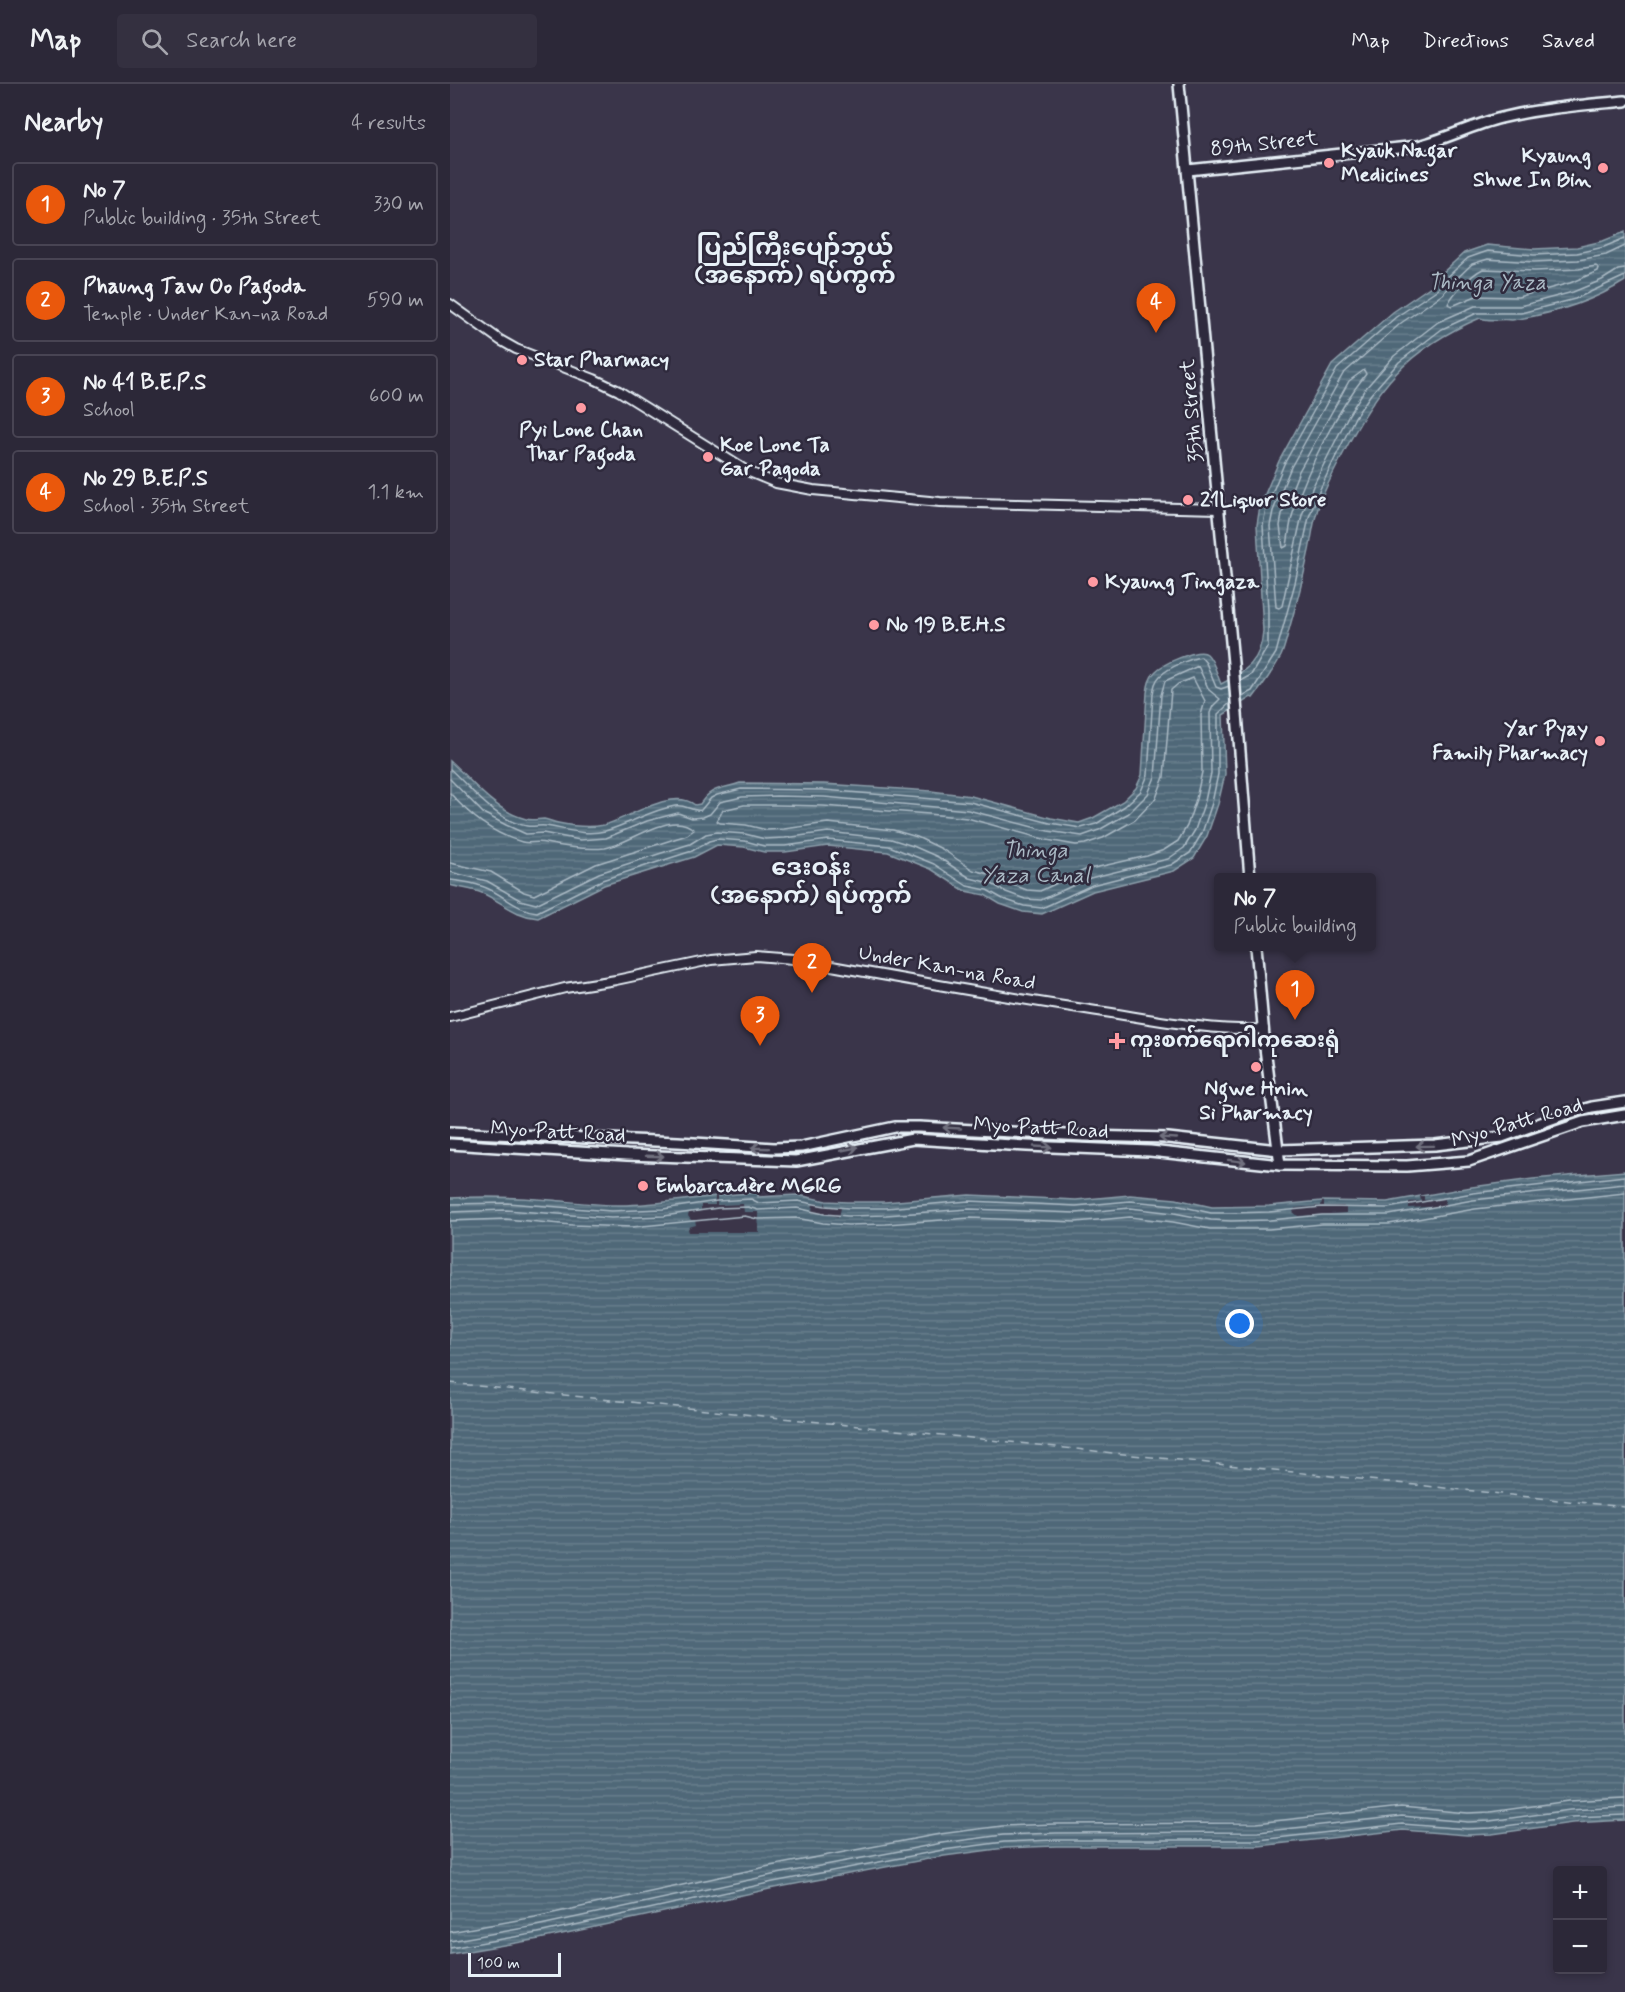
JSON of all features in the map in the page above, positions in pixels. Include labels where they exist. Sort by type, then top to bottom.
[{"type":"main road","name":"35th Street","points":[[1179,84],[1234,675],[1250,873]]},
{"type":"main road","name":"89th Street","points":[[1188,170],[1418,146],[1509,116],[1625,101]]},
{"type":"main road","points":[[1256,951],[1280,1165]]},
{"type":"main road","name":"Myo Patt Road","points":[[450,1132],[792,1148],[904,1126],[1084,1136],[1168,1138],[1279,1150],[1470,1142],[1502,1137],[1592,1107],[1625,1102]]},
{"type":"main road","points":[[1592,1107],[1594,1119]]},
{"type":"main road","name":"Myo Patt Road","points":[[450,1144],[627,1155],[796,1161],[904,1139],[1150,1151],[1280,1165],[1407,1166],[1469,1161],[1594,1119],[1625,1115]]},
{"type":"main road","points":[[904,1126],[904,1139]]},
{"type":"main road","points":[[626,1140],[627,1155]]},
{"type":"street","points":[[450,304],[516,349],[603,383],[757,476],[776,483],[940,502],[1219,509]]},
{"type":"street","name":"Under Kan-na Road","points":[[450,1017],[565,988],[711,960],[763,956],[794,959],[1022,1000],[1204,1026],[1238,1030],[1264,1029]]},
{"type":"water","name":"Thinga Yaza Canal","points":[[1625,232],[1625,281],[1585,301],[1541,314],[1512,320],[1480,318],[1455,330],[1413,357],[1382,390],[1355,432],[1320,503],[1300,590],[1281,656],[1253,698],[1251,697],[1223,715],[1225,774],[1218,804],[1207,836],[1194,858],[1174,871],[1093,891],[1042,914],[1023,912],[1000,904],[985,895],[965,891],[931,869],[888,852],[828,846],[785,852],[764,852],[744,847],[717,845],[694,857],[604,885],[538,918],[515,912],[474,890],[450,885],[450,761],[485,795],[514,815],[528,820],[544,819],[575,826],[604,825],[662,802],[685,800],[695,805],[700,804],[713,791],[740,783],[824,784],[931,791],[971,796],[1051,818],[1079,823],[1093,818],[1123,801],[1136,788],[1142,775],[1148,685],[1155,672],[1181,657],[1203,652],[1212,660],[1221,684],[1245,670],[1259,651],[1263,631],[1257,525],[1260,506],[1279,461],[1332,365],[1393,312],[1434,284],[1439,276],[1464,253],[1487,245],[1534,249],[1577,247],[1603,241]]},
{"type":"water","points":[[1625,1171],[1625,1820],[1572,1823],[1492,1834],[1467,1835],[1403,1830],[1259,1846],[1005,1848],[944,1856],[774,1888],[539,1939],[450,1954],[450,1198],[539,1199],[620,1205],[758,1193],[758,1197],[798,1195],[826,1201],[847,1202],[885,1202],[969,1195],[1076,1200],[1130,1195],[1176,1199],[1212,1207],[1269,1206],[1322,1201],[1387,1202],[1533,1179]]},
{"type":"pier","points":[[715,1195],[717,1195],[717,1205],[743,1204],[744,1212],[758,1212],[759,1232],[689,1232],[689,1227],[696,1225],[695,1220],[691,1220],[688,1216],[689,1213],[701,1211],[701,1205],[715,1205]]},
{"type":"pier","points":[[1420,1196],[1424,1196],[1424,1200],[1445,1199],[1445,1206],[1409,1208],[1409,1202],[1421,1201]]},
{"type":"pier","points":[[826,1201],[826,1206],[841,1208],[839,1217],[812,1212],[813,1203],[825,1205]]},
{"type":"pier","points":[[1324,1201],[1324,1206],[1343,1206],[1346,1208],[1346,1213],[1298,1216],[1293,1212],[1295,1208],[1321,1206]]},
{"type":"ferry route","points":[[450,1383],[1625,1507]]},
{"type":"place","name":"Kyauk Nagar Medicines","points":[[1329,163]]},
{"type":"place","name":"Kyaung Shwe In Bin","points":[[1603,168]]},
{"type":"place","name":"No 29 B.E.P.S","points":[[1156,333]]},
{"type":"place","name":"Star Pharmacy","points":[[522,360]]},
{"type":"place","name":"Pyi Lone Chan Thar Pagoda","points":[[581,408]]},
{"type":"place","name":"Koe Lone Ta Gar Pagoda","points":[[708,457]]},
{"type":"place","name":"21Liquor Store","points":[[1188,500]]},
{"type":"place","name":"Kyaung Tingaza","points":[[1093,582]]},
{"type":"place","name":"No 19 B.E.H.S","points":[[874,625]]},
{"type":"place","name":"Yar Pyay Family Pharmacy","points":[[1600,741]]},
{"type":"place","name":"Phaung Taw Oo Pagoda","points":[[812,993]]},
{"type":"place","name":"No 7","points":[[1295,1020]]},
{"type":"place","name":"ကူးစက်ရောဂါကုဆေးရုံ","points":[[1117,1041]]},
{"type":"place","name":"No 41 B.E.P.S","points":[[760,1046]]},
{"type":"place","name":"Ngwe Hnin Si Pharmacy","points":[[1256,1067]]},
{"type":"place","name":"Embarcadère MGRG","points":[[643,1186]]},
{"type":"district","name":"ပြည်ကြီးပျော်ဘွယ် (အနောက်) ရပ်ကွက်","points":[[795,262]]},
{"type":"district","name":"ဒေးဝန်း (အနောက်) ရပ်ကွက်","points":[[811,882]]},
{"type":"water label","name":"Thinga Yaza","points":[[1487,283]]}]
